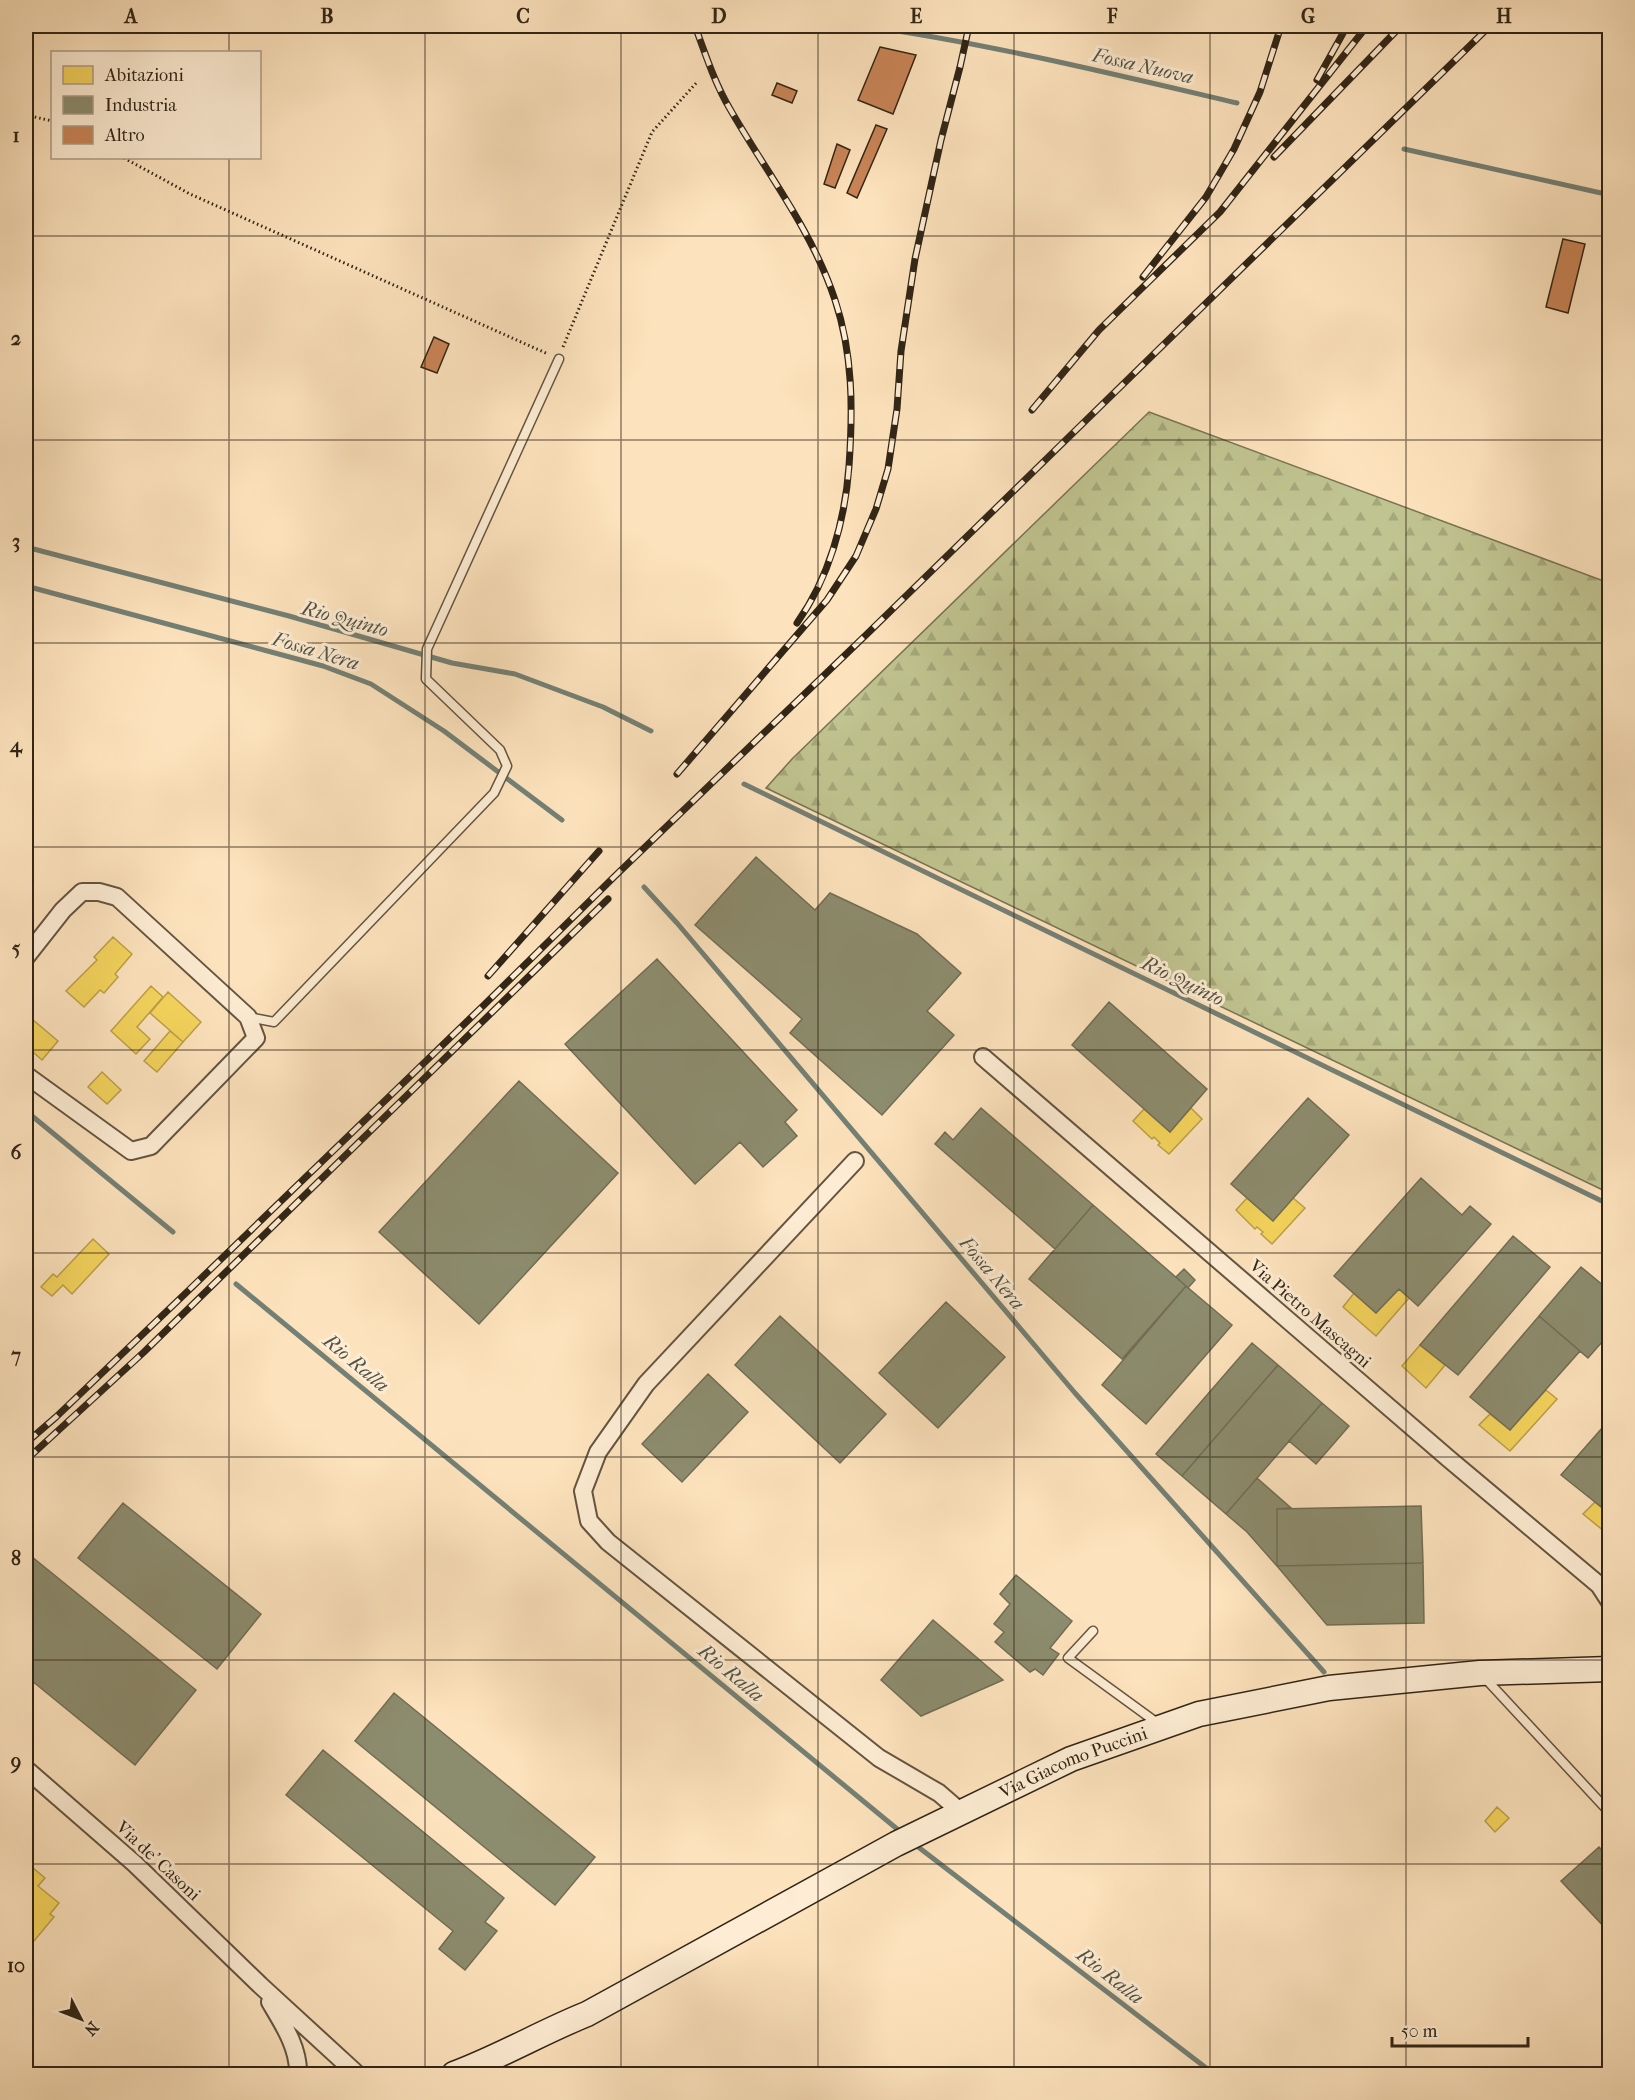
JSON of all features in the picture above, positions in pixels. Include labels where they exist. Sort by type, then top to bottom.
[{"type":"main road","name":"Via Giacomo Puccini","points":[[489,2074],[556,2035],[586,2014],[896,1844],[1071,1759],[1199,1714],[1329,1688],[1480,1673],[1610,1669]]},
{"type":"main road","name":"Via Giacomo Puccini","points":[[454,2074],[476,2067],[552,2028],[586,2014]]},
{"type":"street","points":[[26,957],[63,910],[82,892],[99,892],[117,897],[248,1017],[256,1038],[151,1146],[131,1151],[26,1075]]},
{"type":"street","name":"Via Pietro Mascagni","points":[[983,1057],[1449,1459],[1599,1585],[1610,1602]]},
{"type":"street","points":[[855,1161],[646,1384],[598,1452],[583,1491],[589,1521],[608,1542],[879,1758],[939,1793],[961,1812]]},
{"type":"street","name":"Via de' Casoni","points":[[26,1769],[135,1864],[260,1985],[357,2074]]},
{"type":"street","name":"Via de' Casoni","points":[[260,1985],[294,2050],[298,2074]]},
{"type":"lane","points":[[248,1017],[274,1022],[494,793],[507,766],[500,750],[426,679],[427,649],[559,359]]},
{"type":"lane","points":[[1094,1631],[1068,1658],[1163,1726]]},
{"type":"lane","points":[[1480,1673],[1610,1813]]},
{"type":"path","points":[[126,159],[190,194],[559,359],[652,132],[698,81]]},
{"type":"path","points":[[26,115],[51,121]]},
{"type":"green space","points":[[1149,412],[1609,583],[1609,1193],[766,788],[792,759]]},
{"type":"building: Abitazioni","points":[[113,937],[132,954],[115,974],[118,977],[104,993],[100,990],[84,1007],[66,991],[97,960],[94,957]]},
{"type":"building: Abitazioni","points":[[151,986],[163,997],[137,1027],[150,1039],[136,1054],[111,1031]]},
{"type":"building: Abitazioni","points":[[168,992],[201,1022],[183,1042],[150,1013]]},
{"type":"building: Abitazioni","points":[[26,1014],[58,1041],[42,1060],[26,1046]]},
{"type":"building: Abitazioni","points":[[170,1031],[183,1042],[157,1072],[144,1061]]},
{"type":"building: Abitazioni","points":[[102,1072],[121,1090],[107,1104],[88,1087]]},
{"type":"building: Abitazioni","points":[[1191,1108],[1202,1119],[1169,1154],[1158,1145],[1160,1143],[1154,1137],[1152,1139],[1133,1121],[1144,1109],[1170,1132]]},
{"type":"building: Abitazioni","points":[[1247,1198],[1273,1221],[1293,1198],[1305,1208],[1272,1244],[1261,1234],[1263,1232],[1257,1227],[1255,1229],[1236,1210]]},
{"type":"building: Abitazioni","points":[[93,1239],[109,1254],[72,1294],[63,1285],[52,1296],[41,1287],[53,1274],[57,1277]]},
{"type":"building: Abitazioni","points":[[1399,1289],[1409,1298],[1376,1336],[1343,1307],[1354,1293],[1376,1313]]},
{"type":"building: Abitazioni","points":[[1420,1345],[1445,1365],[1426,1388],[1402,1366]]},
{"type":"building: Abitazioni","points":[[1546,1390],[1557,1399],[1510,1451],[1479,1425],[1490,1414],[1510,1430]]},
{"type":"building: Abitazioni","points":[[1595,1502],[1610,1514],[1610,1536],[1583,1514]]},
{"type":"building: Abitazioni","points":[[1497,1807],[1509,1818],[1495,1832],[1485,1821]]},
{"type":"building: Abitazioni","points":[[26,1862],[45,1878],[38,1886],[59,1903],[50,1914],[54,1917],[34,1941],[26,1934]]},
{"type":"building: Industria","points":[[756,857],[815,910],[830,893],[917,934],[961,973],[927,1011],[954,1035],[882,1115],[790,1033],[802,1019],[695,925]]},
{"type":"building: Industria","points":[[657,959],[797,1110],[785,1122],[797,1136],[763,1167],[740,1142],[695,1184],[565,1044]]},
{"type":"building: Industria","points":[[1109,1002],[1207,1089],[1170,1132],[1072,1045]]},
{"type":"building: Industria","points":[[519,1081],[618,1173],[479,1324],[379,1232]]},
{"type":"building: Industria","points":[[1308,1098],[1349,1135],[1273,1221],[1231,1184]]},
{"type":"building: Industria","points":[[981,1108],[1093,1205],[1055,1249],[935,1144],[945,1132],[953,1140]]},
{"type":"building: Industria","points":[[1421,1178],[1462,1215],[1470,1206],[1491,1224],[1418,1306],[1399,1289],[1376,1313],[1334,1276]]},
{"type":"building: Industria","points":[[1093,1205],[1186,1286],[1122,1359],[1029,1279]]},
{"type":"building: Industria","points":[[1513,1236],[1550,1267],[1458,1375],[1420,1345]]},
{"type":"building: Industria","points":[[1581,1267],[1610,1291],[1610,1333],[1588,1358],[1539,1316]]},
{"type":"building: Industria","points":[[1184,1269],[1195,1280],[1188,1288],[1176,1277]]},
{"type":"building: Industria","points":[[1186,1286],[1232,1325],[1146,1424],[1102,1385]]},
{"type":"building: Industria","points":[[946,1302],[1005,1357],[938,1428],[879,1373]]},
{"type":"building: Industria","points":[[780,1316],[886,1414],[840,1463],[735,1365]]},
{"type":"building: Industria","points":[[1539,1316],[1580,1351],[1510,1430],[1470,1397]]},
{"type":"building: Industria","points":[[1252,1343],[1278,1365],[1182,1476],[1156,1454]]},
{"type":"building: Industria","points":[[1278,1365],[1322,1403],[1226,1514],[1182,1476]]},
{"type":"building: Industria","points":[[708,1374],[748,1412],[682,1482],[642,1444]]},
{"type":"building: Industria","points":[[1322,1403],[1349,1426],[1316,1464],[1289,1441]]},
{"type":"building: Industria","points":[[1610,1419],[1610,1514],[1561,1475]]},
{"type":"building: Industria","points":[[1257,1478],[1291,1508],[1277,1509],[1277,1566],[1247,1532],[1226,1514]]},
{"type":"building: Industria","points":[[123,1503],[261,1614],[217,1669],[78,1558]]},
{"type":"building: Industria","points":[[1421,1506],[1423,1563],[1277,1566],[1277,1509]]},
{"type":"building: Industria","points":[[26,1552],[196,1690],[135,1765],[26,1676]]},
{"type":"building: Industria","points":[[1423,1563],[1424,1623],[1327,1625],[1277,1566]]},
{"type":"building: Industria","points":[[1016,1575],[1072,1621],[1050,1648],[1059,1654],[1043,1675],[1035,1669],[1030,1672],[995,1642],[1004,1632],[994,1624],[1010,1604],[1000,1594]]},
{"type":"building: Industria","points":[[933,1620],[1003,1680],[921,1716],[881,1680]]},
{"type":"building: Industria","points":[[394,1693],[595,1857],[555,1905],[355,1741]]},
{"type":"building: Industria","points":[[323,1750],[504,1898],[485,1922],[497,1931],[465,1970],[439,1949],[453,1931],[286,1795]]},
{"type":"building: Industria","points":[[1599,1847],[1610,1859],[1610,1933],[1561,1881]]},
{"type":"building: Altro","points":[[880,47],[916,55],[893,114],[858,100]]},
{"type":"building: Altro","points":[[777,83],[797,91],[792,103],[772,95]]},
{"type":"building: Altro","points":[[876,125],[887,129],[857,198],[847,193]]},
{"type":"building: Altro","points":[[837,144],[850,150],[835,188],[824,184]]},
{"type":"building: Altro","points":[[1563,239],[1585,244],[1568,313],[1546,307]]},
{"type":"building: Altro","points":[[434,337],[449,344],[437,373],[421,367]]},
{"type":"waterway","name":"Fossa Nuova","points":[[865,26],[1005,51],[1237,103]]},
{"type":"waterway","name":"Fossa Nuova","points":[[1404,149],[1610,195]]},
{"type":"waterway","name":"Rio Quinto","points":[[26,547],[289,616],[452,663],[515,674],[603,707],[651,731]]},
{"type":"waterway","name":"Fossa Nera","points":[[26,586],[323,666],[371,684],[444,731],[562,820]]},
{"type":"waterway","name":"Rio Quinto","points":[[744,784],[1610,1205]]},
{"type":"waterway","name":"Fossa Nera","points":[[644,887],[1075,1393],[1324,1672]]},
{"type":"waterway","name":"Rio Ralla","points":[[26,1111],[173,1232]]},
{"type":"waterway","name":"Rio Ralla","points":[[236,1284],[902,1833]]},
{"type":"waterway","name":"Rio Ralla","points":[[913,1843],[1214,2074]]},
{"type":"railway","points":[[695,26],[725,99],[814,249],[835,300],[845,341],[850,382],[851,424],[844,507],[834,548],[826,568],[808,606],[797,623]]},
{"type":"railway","points":[[677,774],[827,600],[856,556],[876,509],[888,469],[897,409],[901,351],[915,259],[969,26]]},
{"type":"railway","points":[[1143,277],[1206,197],[1234,149],[1260,92],[1281,26]]},
{"type":"railway","points":[[1317,80],[1347,26]]},
{"type":"railway","points":[[1032,410],[1099,330],[1220,212],[1367,26]]},
{"type":"railway","points":[[1274,157],[1401,26]]},
{"type":"railway","points":[[26,1443],[189,1290],[484,1005],[1490,26]]},
{"type":"railway","points":[[488,976],[599,851]]},
{"type":"railway","points":[[26,1460],[144,1352],[608,899]]}]
